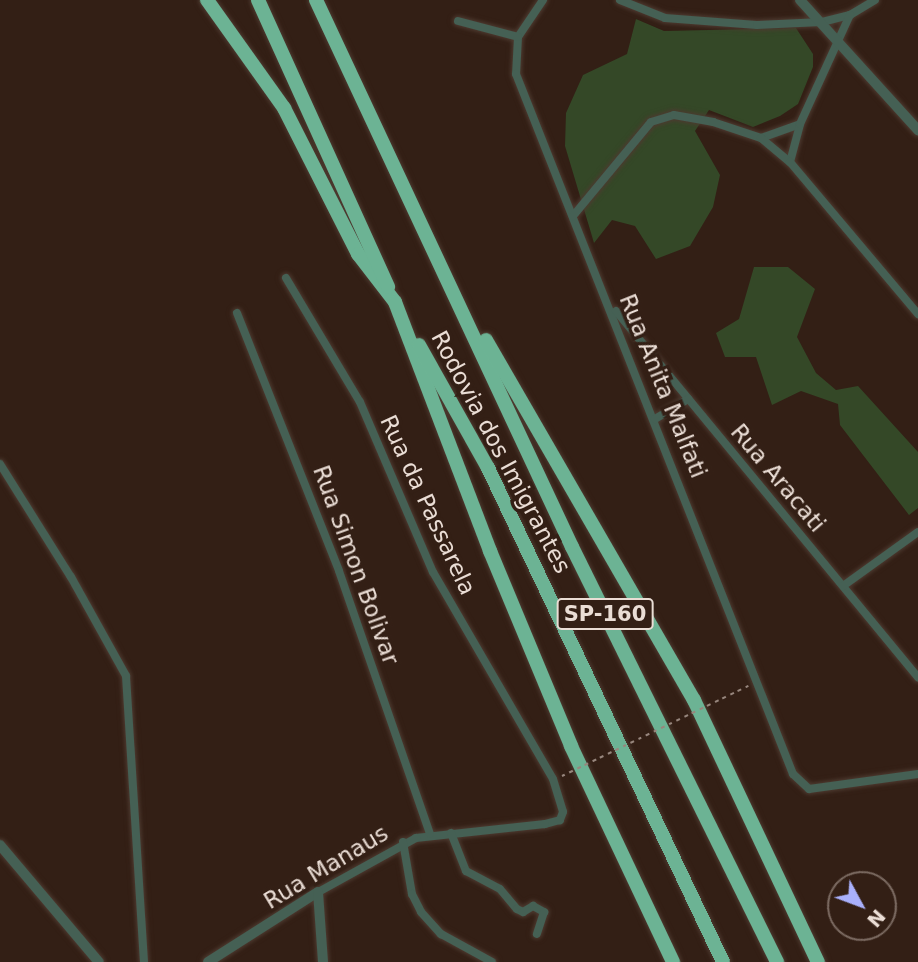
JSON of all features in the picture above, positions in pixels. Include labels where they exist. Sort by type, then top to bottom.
[{"type":"highway","points":[[207,0],[284,108],[358,254],[395,302],[490,551],[571,746],[671,960]]},
{"type":"highway","name":"Rodovia dos Imigrantes","points":[[258,0],[395,302],[488,468],[723,962]]},
{"type":"highway","name":"Rodovia dos Imigrantes","points":[[316,0],[442,263],[578,560],[777,962]]},
{"type":"highway","points":[[442,263],[694,701],[818,962]]},
{"type":"street","name":"Rua Anita Malfati","points":[[543,0],[519,37],[516,74],[655,419],[793,774],[805,788],[918,774]]},
{"type":"street","points":[[620,0],[665,18],[704,24],[822,22],[850,15],[875,0]]},
{"type":"street","points":[[800,0],[840,40],[918,130]]},
{"type":"street","points":[[790,162],[800,124],[850,15]]},
{"type":"street","points":[[458,21],[519,37]]},
{"type":"street","points":[[573,216],[651,122],[686,116],[761,138],[776,150],[790,162],[918,314]]},
{"type":"street","points":[[761,138],[800,124]]},
{"type":"street","name":"Rua da Passarela","points":[[286,278],[360,402],[433,572],[553,779],[563,812],[556,822]]},
{"type":"street","name":"Rua Aracati","points":[[609,303],[918,677]]},
{"type":"street","name":"Rua Simon Bolivar","points":[[237,313],[340,572],[430,835]]},
{"type":"street","points":[[655,419],[688,399]]},
{"type":"street","points":[[0,464],[71,577],[126,676],[144,962]]},
{"type":"street","points":[[843,586],[918,532]]},
{"type":"street","name":"Rua Manaus","points":[[208,962],[403,842],[430,835],[556,822]]},
{"type":"street","points":[[451,833],[466,871],[500,889],[508,904],[517,909],[523,912],[533,906],[544,912],[537,933]]},
{"type":"street","points":[[403,842],[412,894],[421,912],[441,934],[492,962]]},
{"type":"street","points":[[0,845],[76,940],[99,962]]},
{"type":"street","points":[[318,892],[323,962]]},
{"type":"path","points":[[562,776],[748,686]]},
{"type":"green space","points":[[636,19],[664,31],[796,28],[813,54],[813,67],[798,104],[780,116],[753,127],[709,110],[695,131],[720,175],[713,207],[690,246],[656,259],[635,226],[612,220],[594,243],[565,146],[566,113],[583,75],[627,54]]},
{"type":"green space","points":[[754,267],[788,267],[815,289],[797,337],[816,373],[836,390],[858,386],[918,452],[918,508],[909,515],[840,425],[838,404],[801,391],[772,405],[756,357],[725,357],[716,333],[739,319]]}]
